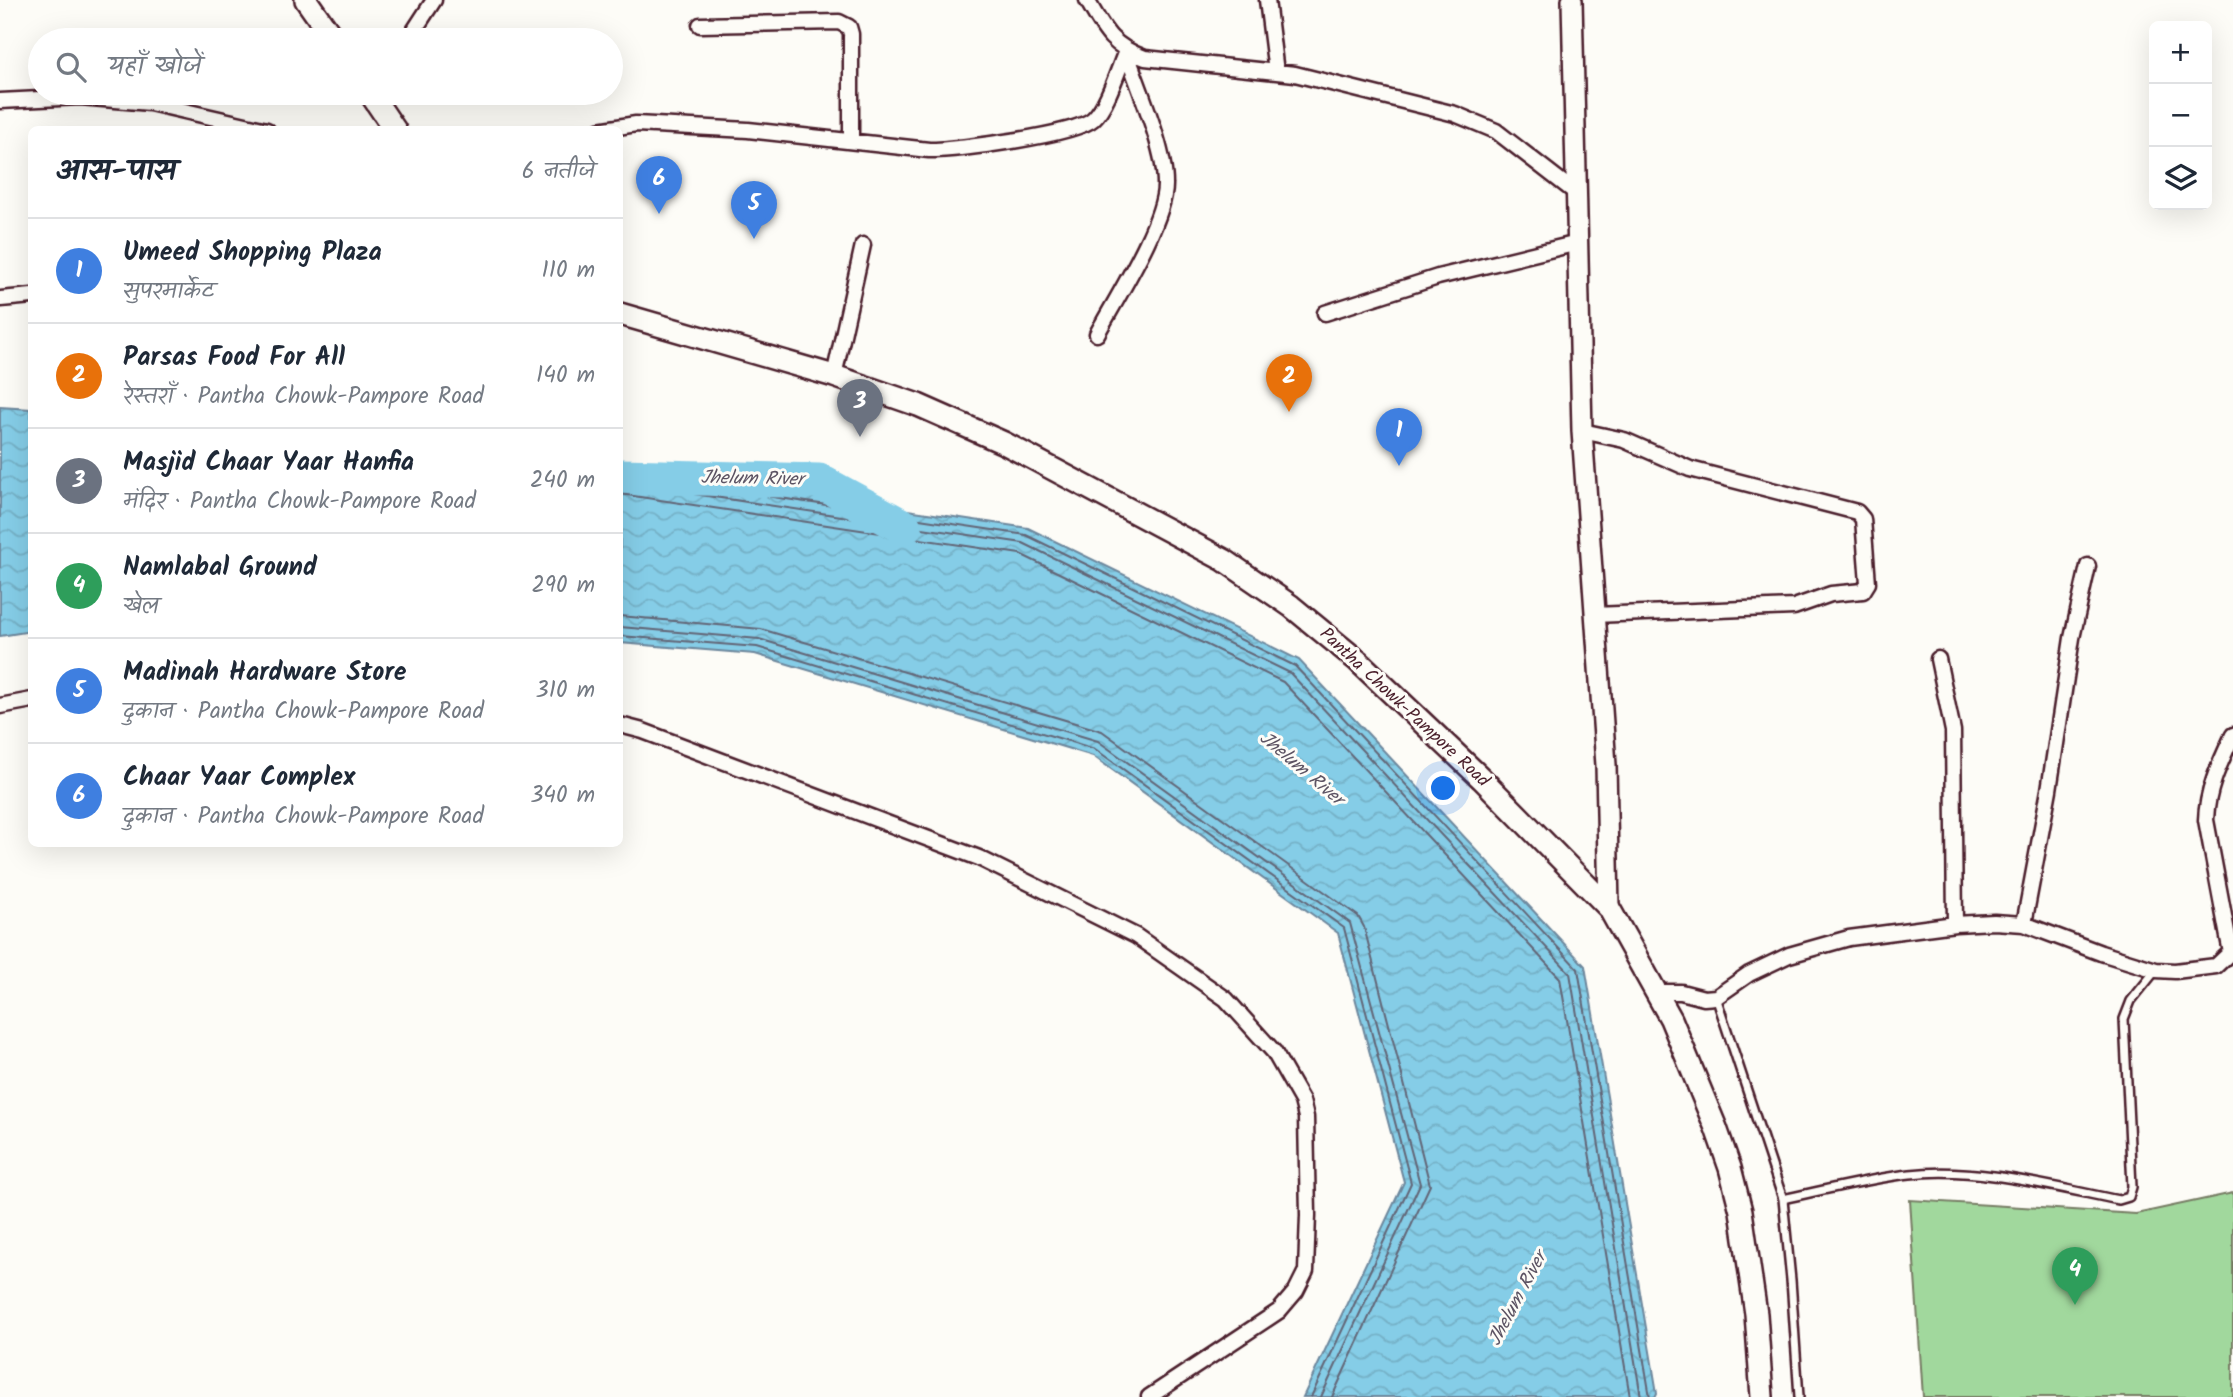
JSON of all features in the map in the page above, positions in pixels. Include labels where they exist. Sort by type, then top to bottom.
[{"type":"main road","points":[[306,0],[326,28]]},
{"type":"main road","points":[[379,105],[392,126]]},
{"type":"main road","name":"Pantha Chowk-Pampore Road","points":[[623,315],[834,376],[918,405],[1004,443],[1224,560],[1280,598],[1358,661],[1482,779],[1609,908],[1671,1019],[1717,1128],[1741,1211],[1756,1314],[1762,1397]]},
{"type":"street","points":[[416,28],[433,0]]},
{"type":"street","points":[[1087,0],[1109,37],[1126,51],[1145,58],[1295,74],[1475,121],[1496,131],[1576,193]]},
{"type":"street","points":[[1266,0],[1276,72]]},
{"type":"street","points":[[1572,0],[1581,431],[1606,765],[1609,908]]},
{"type":"street","points":[[700,24],[845,24],[851,34],[851,141]]},
{"type":"street","points":[[623,127],[646,125],[748,130],[929,150],[954,150],[1080,127],[1100,112],[1126,51]]},
{"type":"street","points":[[1097,334],[1161,213],[1166,187],[1164,164],[1126,51]]},
{"type":"street","points":[[0,101],[28,100]]},
{"type":"street","points":[[159,105],[250,126]]},
{"type":"street","points":[[1325,313],[1438,277],[1578,243]]},
{"type":"street","points":[[834,376],[863,245]]},
{"type":"street","points":[[1,299],[28,296]]},
{"type":"street","points":[[1581,431],[1624,440],[1690,470],[1857,512],[1863,519],[1868,583],[1863,591],[1831,594],[1794,607],[1594,615]]},
{"type":"street","points":[[2024,924],[2049,790],[2072,638],[2088,566]]},
{"type":"street","points":[[1938,659],[1953,731],[1955,924]]},
{"type":"street","points":[[0,706],[28,701]]},
{"type":"street","points":[[623,726],[643,731],[979,859],[1136,936],[1226,999],[1274,1052],[1302,1101],[1306,1117],[1306,1271],[1296,1292],[1279,1311],[1149,1397]]},
{"type":"street","points":[[1656,992],[1716,997],[1749,974],[1789,955],[1849,938],[1955,924],[1994,922],[2024,924],[2156,970],[2175,971],[2216,966],[2232,957],[2206,820],[2207,802],[2233,735]]},
{"type":"lane","points":[[1783,1199],[1854,1183],[1912,1174],[1957,1173],[2023,1181],[2119,1200],[2129,1197],[2132,1187],[2124,1019],[2131,1001],[2156,970]]},
{"type":"lane","points":[[1716,997],[1783,1199],[1799,1397]]},
{"type":"green space","points":[[2233,1193],[2233,1397],[1923,1397],[1910,1200],[2136,1214]]},
{"type":"water","points":[[0,407],[28,409],[28,632],[0,636]]},
{"type":"water","points":[[623,467],[1028,528],[1299,660],[1585,966],[1657,1393],[1655,1397],[1303,1397],[1404,1182],[1338,933],[1093,756],[755,654],[623,643]]},
{"type":"waterway","name":"Jhelum River","points":[[623,476],[819,481],[904,527]]},
{"type":"place","name":"Chaar Yaar Complex","points":[[659,214]]},
{"type":"place","name":"Madinah Hardware Store","points":[[754,239]]},
{"type":"place","name":"Parsas Food For All","points":[[1289,412]]},
{"type":"place","name":"Masjid Chaar Yaar Hanfia","points":[[860,437]]},
{"type":"place","name":"Umeed Shopping Plaza","points":[[1399,466]]},
{"type":"place","name":"Namlabal Ground","points":[[2075,1305]]}]
